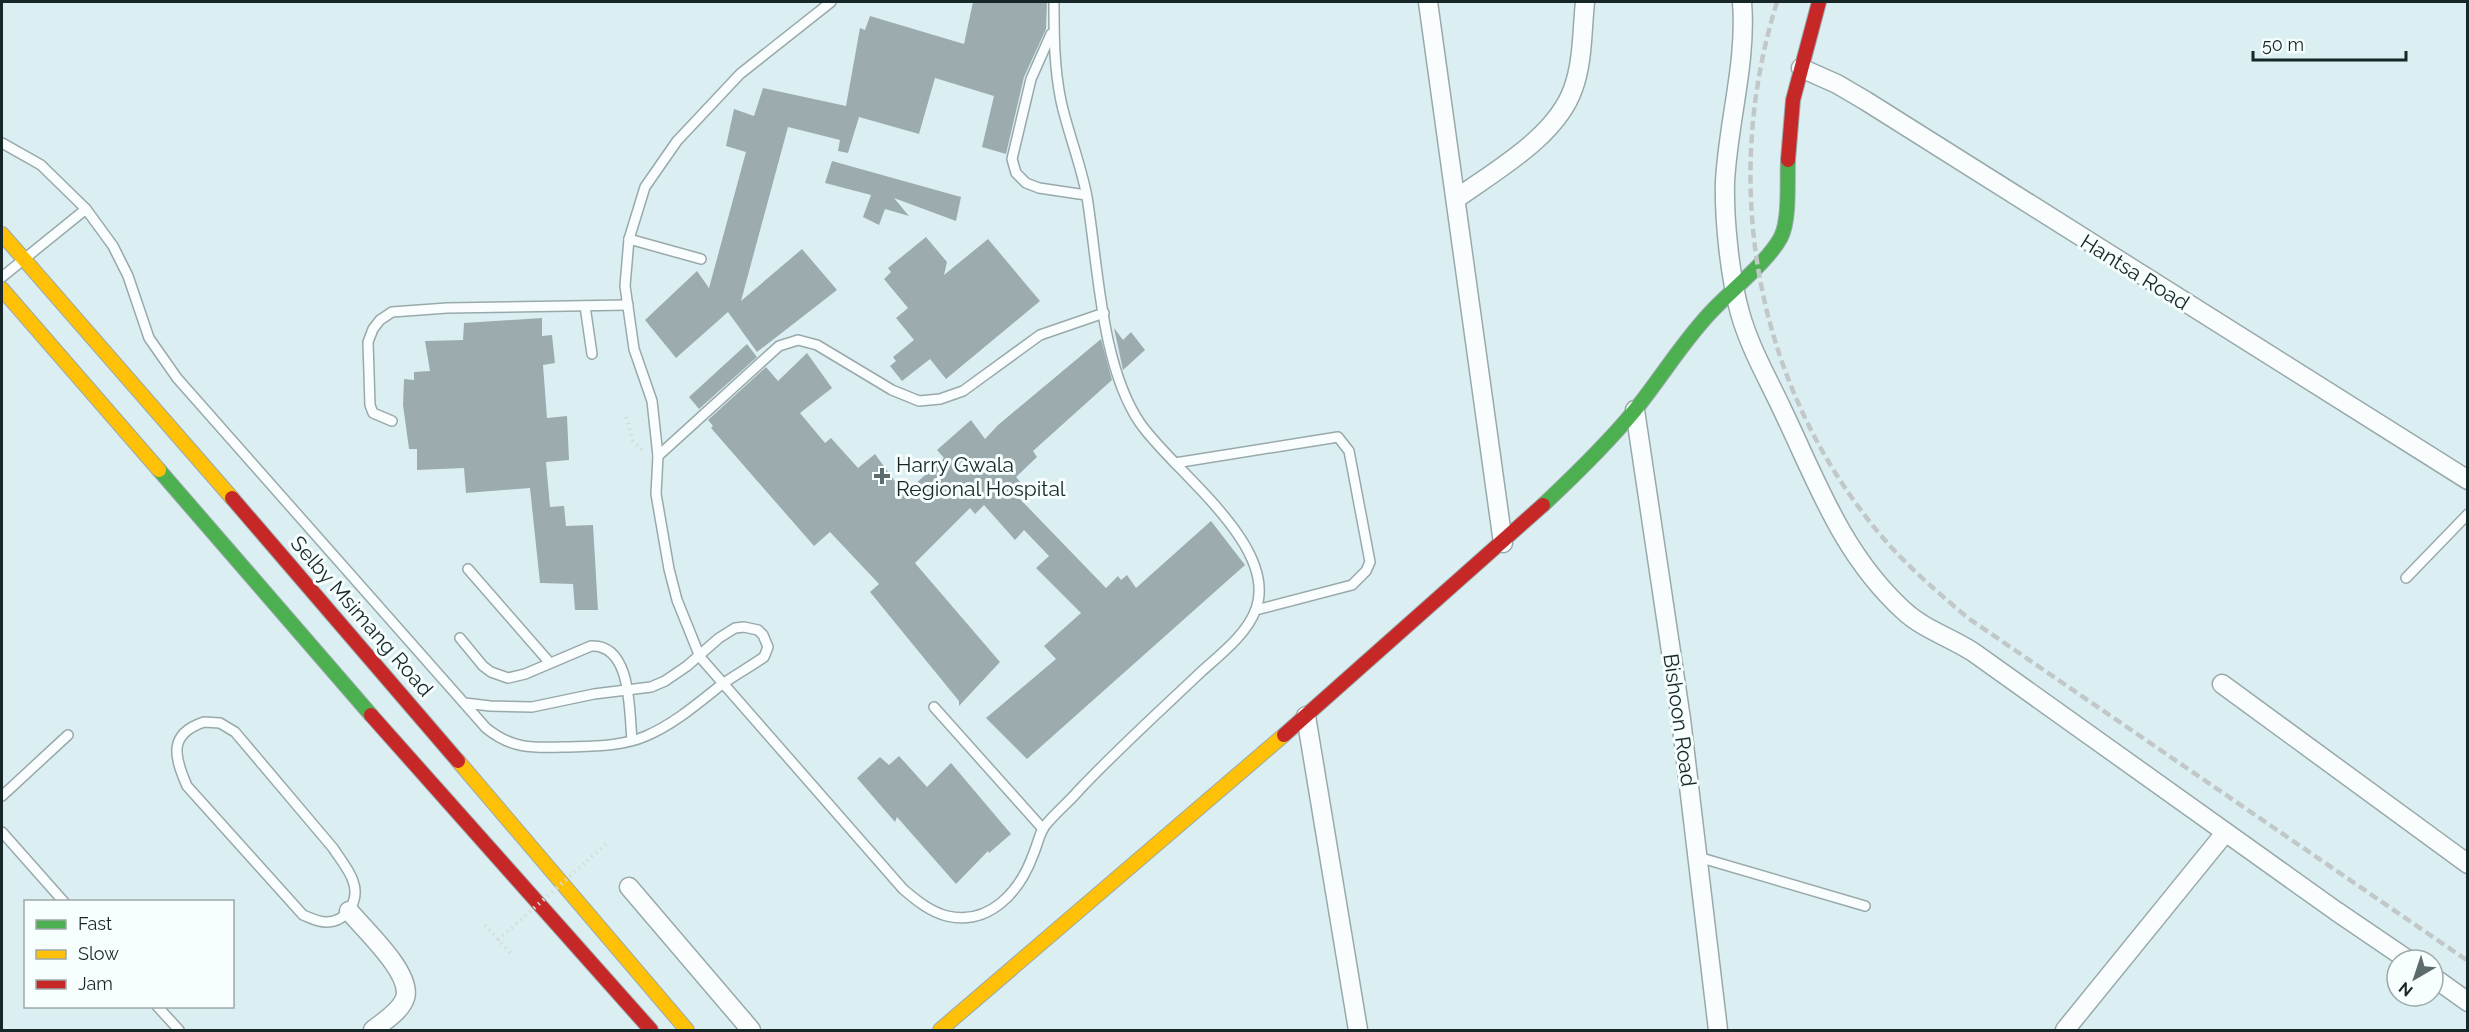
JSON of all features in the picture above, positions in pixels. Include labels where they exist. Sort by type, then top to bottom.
[{"type":"main road","points":[[940,1030],[1306,716],[1503,543],[1571,479],[1635,410],[1684,343],[1771,251],[1781,237],[1785,226],[1789,126],[1793,100],[1818,2]]},
{"type":"main road","name":"Selby Msimang Road","points":[[2,234],[374,661],[687,1030]]},
{"type":"main road","points":[[2,289],[383,729],[651,1030]]},
{"type":"street","points":[[1428,2],[1503,543]]},
{"type":"street","points":[[1456,200],[1528,146],[1549,128],[1562,112],[1573,89],[1579,66],[1585,2]]},
{"type":"street","points":[[1742,2],[1741,59],[1733,105],[1725,183],[1728,232],[1740,312],[1754,355],[1782,409],[1819,492],[1853,553],[1884,590],[1917,622],[1953,639],[1973,652],[2391,948]]},
{"type":"street","name":"Hantsa Road","points":[[1801,68],[1837,84],[1866,101],[2468,480]]},
{"type":"street","name":"Bishoon Road","points":[[1635,410],[1681,719],[1718,1030]]},
{"type":"street","points":[[2222,684],[2468,864]]},
{"type":"street","points":[[1306,716],[1358,1030]]},
{"type":"street","points":[[2065,1030],[2225,832]]},
{"type":"street","points":[[629,887],[751,1030]]},
{"type":"street","points":[[349,911],[396,966],[407,989],[405,1000],[398,1009],[373,1030]]},
{"type":"street","points":[[2445,986],[2468,1002]]},
{"type":"lane","points":[[831,2],[740,74],[677,141],[645,187],[629,239],[625,286],[634,349],[652,401],[658,460],[656,494],[669,569],[677,600],[700,657],[903,889],[926,907],[947,916],[968,918],[986,914],[1001,904],[1019,883],[1043,829],[1100,768],[1233,642],[1256,610],[1259,591],[1255,562],[1244,540],[1139,422],[1123,391],[1110,351],[1086,195],[1061,101],[1054,53],[1054,2]]},
{"type":"lane","points":[[1054,27],[1031,79],[1012,159],[1016,173],[1026,183],[1039,188],[1086,195]]},
{"type":"lane","points":[[2,142],[41,165],[86,209],[113,246],[128,276],[149,338],[177,378],[486,728],[511,744],[550,747],[595,745],[645,737],[682,716],[724,683],[764,657],[768,647],[758,630],[735,628],[719,638],[700,657],[665,681],[651,687],[627,692],[594,694],[532,707],[465,703]]},
{"type":"lane","points":[[2,277],[86,209]]},
{"type":"lane","points":[[629,239],[701,259]]},
{"type":"lane","points":[[392,422],[373,413],[370,405],[368,342],[372,329],[392,312],[447,308],[628,304]]},
{"type":"lane","points":[[585,306],[592,354]]},
{"type":"lane","points":[[658,460],[779,346],[798,340],[817,345],[891,390],[919,400],[940,399],[963,391],[1040,334],[1104,313]]},
{"type":"lane","points":[[1175,464],[1338,437],[1349,451],[1370,562],[1366,571],[1352,585],[1256,610]]},
{"type":"lane","points":[[2406,578],[2468,513]]},
{"type":"lane","points":[[468,569],[550,663]]},
{"type":"lane","points":[[460,638],[483,666],[491,672],[508,678],[525,674],[591,646],[599,645],[617,657],[622,665],[633,740]]},
{"type":"lane","points":[[934,707],[1043,829]]},
{"type":"lane","points":[[204,722],[220,723],[235,732],[333,848],[346,867],[354,883],[355,900],[349,911],[339,919],[328,922],[316,921],[303,915],[187,786],[178,766],[175,750],[182,734],[191,727],[204,722]]},
{"type":"lane","points":[[2,796],[68,735]]},
{"type":"lane","points":[[2,832],[62,900]]},
{"type":"lane","points":[[1697,857],[1865,906]]},
{"type":"lane","points":[[159,1008],[179,1030]]},
{"type":"path","points":[[626,417],[633,441],[658,460]]},
{"type":"path","points":[[498,940],[607,843]]},
{"type":"path","points":[[484,925],[513,956]]},
{"type":"building","points":[[973,2],[1047,2],[1046,29],[1024,77],[1006,154],[982,147],[994,96],[935,78],[919,134],[859,117],[848,153],[838,151],[840,140],[788,127],[741,301],[802,249],[837,290],[757,352],[728,312],[676,358],[645,320],[697,271],[709,288],[746,152],[726,146],[734,109],[754,116],[763,88],[846,106],[860,28],[865,30],[870,16],[964,44]]},
{"type":"building","points":[[832,161],[961,197],[956,221],[894,198],[909,216],[885,209],[879,225],[863,217],[871,195],[825,183]]},
{"type":"building","points":[[926,237],[947,262],[944,275],[988,239],[1040,301],[946,379],[930,359],[902,381],[890,366],[896,361],[893,357],[914,340],[896,318],[908,308],[884,279],[891,272],[888,268]]},
{"type":"building","points":[[542,318],[542,336],[552,335],[555,363],[543,365],[547,418],[567,416],[569,460],[546,462],[550,507],[564,506],[566,526],[593,525],[598,610],[575,610],[573,584],[540,583],[530,488],[466,493],[464,468],[417,470],[417,449],[409,449],[403,405],[404,379],[414,380],[414,372],[430,371],[425,341],[463,340],[464,323]]},
{"type":"building","points":[[1114,328],[1123,340],[1131,332],[1145,350],[1123,370]]},
{"type":"building","points":[[1101,339],[1112,380],[1033,451],[1037,457],[1016,477],[1028,491],[1019,498],[1106,588],[1118,576],[1121,580],[1127,575],[1136,588],[1211,521],[1245,565],[1027,759],[986,718],[1056,659],[1044,646],[1081,613],[1036,568],[1049,556],[1024,530],[1015,540],[984,505],[975,514],[970,508],[915,563],[1000,662],[959,706],[959,701],[870,592],[879,584],[830,532],[814,546],[711,428],[713,426],[708,420],[766,367],[778,381],[807,353],[832,388],[800,413],[825,443],[831,438],[858,468],[875,454],[904,494],[944,458],[937,450],[971,420],[985,439],[998,425]]},
{"type":"building","points":[[747,344],[757,357],[699,409],[689,397]]},
{"type":"building","points":[[899,756],[927,787],[951,763],[1011,834],[989,853],[988,851],[956,884],[897,817],[895,822],[857,778],[880,757],[889,765]]},
{"type":"railway","points":[[1777,2],[1760,74],[1751,146],[1752,218],[1762,290],[1781,359],[1809,426],[1845,489],[1891,547],[1968,618],[2468,961]]},
{"type":"traffic: fast","points":[[1543,505],[1613,435],[1718,304],[1775,247],[1786,220],[1788,160]]},
{"type":"traffic: fast","points":[[159,470],[371,715]]},
{"type":"traffic: slow","points":[[2,234],[232,498]]},
{"type":"traffic: slow","points":[[2,289],[159,470]]},
{"type":"traffic: slow","points":[[940,1030],[1284,735]]},
{"type":"traffic: slow","points":[[458,761],[687,1030]]},
{"type":"traffic: jam","points":[[1788,160],[1793,100],[1819,2]]},
{"type":"traffic: jam","points":[[232,498],[458,761]]},
{"type":"traffic: jam","points":[[1284,735],[1543,505]]},
{"type":"traffic: jam","points":[[371,715],[651,1030]]},
{"type":"place","name":"Harry Gwala Regional Hospital","points":[[882,476]]}]
